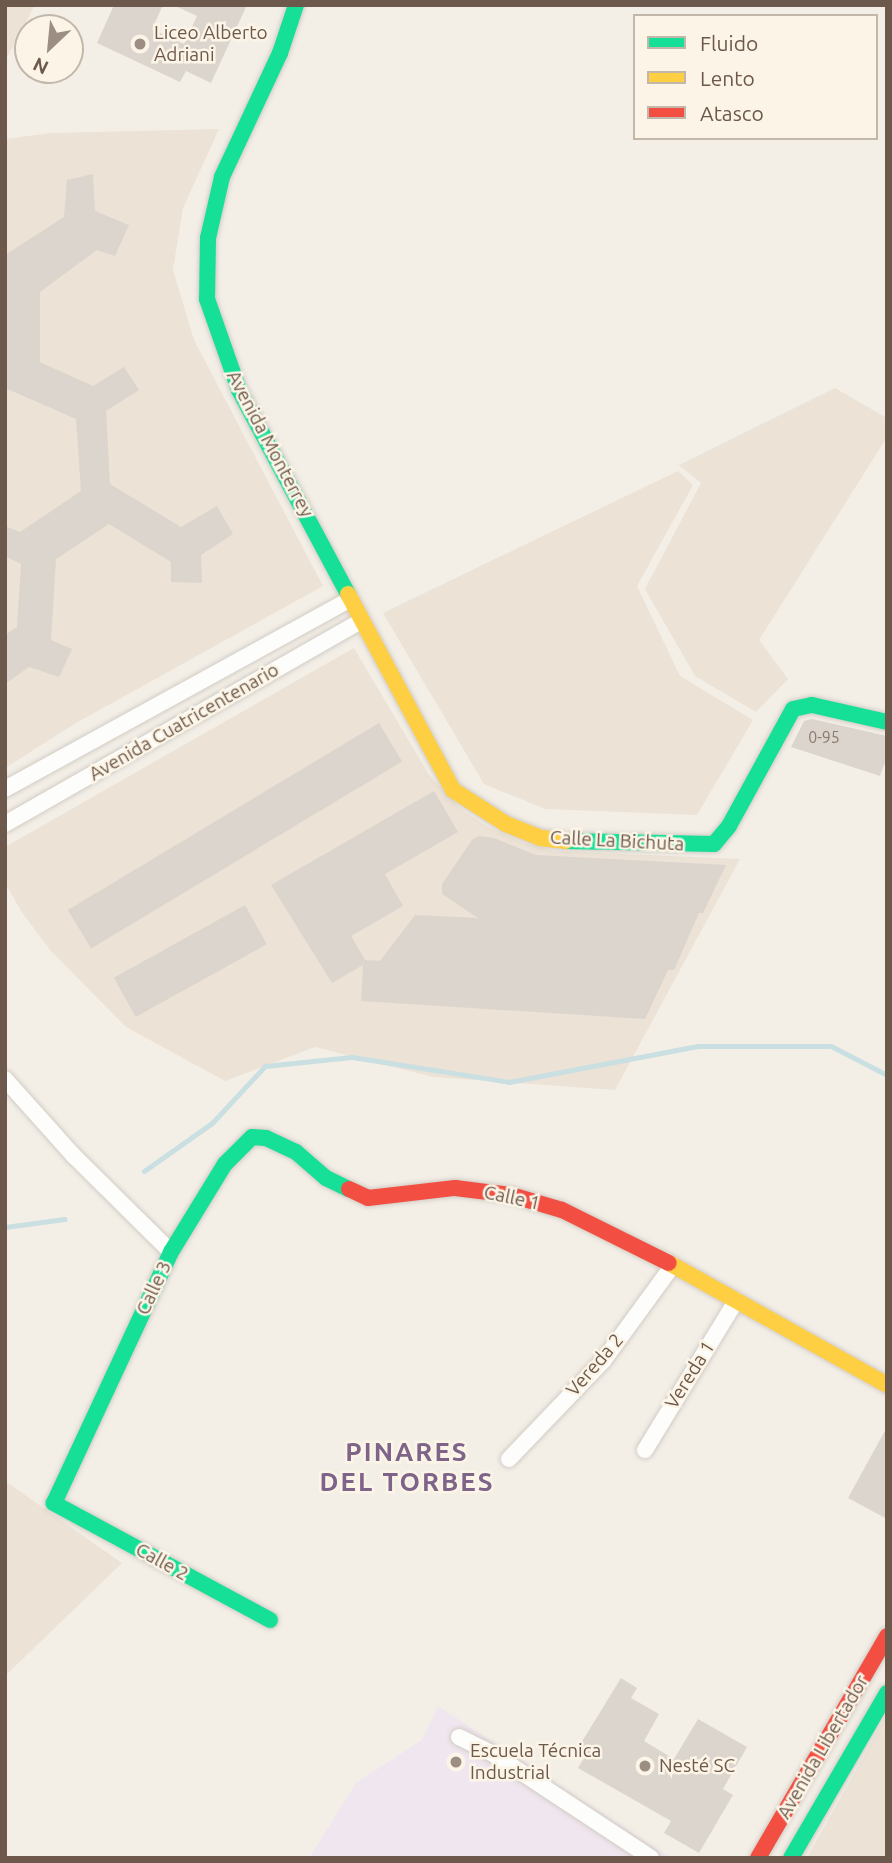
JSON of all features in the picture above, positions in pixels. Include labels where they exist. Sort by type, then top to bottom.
[{"type":"street","name":"Avenida Monterrey","points":[[296,5],[274,65],[222,177],[208,238],[207,299],[239,390],[350,599]]},
{"type":"street","name":"Calle La Bichuta","points":[[350,599],[453,790],[506,824],[541,838],[581,842],[714,844],[729,826],[793,709],[812,705],[887,722]]},
{"type":"street","name":"Avenida Cuatricentenario","points":[[5,789],[350,599]]},
{"type":"street","name":"Avenida Cuatricentenario","points":[[5,824],[362,620]]},
{"type":"street","name":"Calle 3","points":[[5,1079],[73,1155],[171,1252],[54,1503]]},
{"type":"street","name":"Calle 1","points":[[171,1252],[225,1164],[252,1137],[266,1139],[296,1152],[327,1178],[368,1198],[455,1188],[511,1195],[562,1210],[673,1265],[887,1385]]},
{"type":"street","name":"Vereda 2","points":[[509,1459],[603,1361],[673,1265]]},
{"type":"street","name":"Vereda 1","points":[[645,1450],[736,1301]]},
{"type":"street","name":"Calle 2","points":[[54,1503],[270,1620]]},
{"type":"street","name":"Avenida Libertador","points":[[758,1858],[887,1636]]},
{"type":"street","name":"Avenida Libertador","points":[[791,1858],[887,1693]]},
{"type":"street","points":[[459,1737],[495,1755],[650,1858]]},
{"type":"shaded area","points":[[5,5],[35,5],[30,14],[14,14],[14,44],[5,61]]},
{"type":"shaded area","points":[[219,129],[183,208],[173,270],[194,340],[323,586],[76,723],[5,768],[5,139],[51,133]]},
{"type":"shaded area","points":[[835,388],[887,418],[887,437],[759,640],[788,679],[756,712],[695,676],[645,589],[701,483],[679,465]]},
{"type":"shaded area","points":[[678,471],[693,485],[637,586],[680,676],[753,720],[697,815],[545,809],[484,784],[383,613]]},
{"type":"shaded area","points":[[354,648],[429,775],[462,810],[488,827],[523,843],[554,851],[740,859],[615,1090],[433,1077],[315,1047],[225,1081],[126,1027],[51,951],[23,914],[5,883],[5,847]]},
{"type":"shaded area","points":[[5,1481],[122,1563],[5,1676]]},
{"type":"shaded area","name":"Escuela Técnica Industrial","points":[[438,1706],[671,1858],[309,1858],[356,1783],[422,1740]]},
{"type":"shaded area","points":[[887,1715],[887,1858],[807,1858]]},
{"type":"building","name":"Liceo Alberto Adriani","points":[[114,5],[163,5],[152,29],[184,44],[197,16],[173,5],[247,5],[211,83],[186,71],[180,82],[97,43]]},
{"type":"building","points":[[93,174],[95,211],[129,225],[115,256],[97,250],[40,292],[40,362],[93,386],[124,367],[139,390],[106,411],[110,484],[181,527],[217,506],[233,534],[201,555],[202,583],[171,582],[171,562],[109,524],[56,559],[51,640],[72,649],[59,677],[29,667],[5,684],[5,635],[17,627],[21,564],[5,556],[5,526],[20,532],[81,491],[76,419],[5,388],[5,255],[64,217],[67,180]]},
{"type":"building","points":[[812,719],[887,736],[887,757],[880,776],[791,747],[804,721]]},
{"type":"building","points":[[379,723],[402,762],[91,949],[68,910]]},
{"type":"building","points":[[434,791],[458,832],[385,874],[403,906],[351,936],[365,960],[380,961],[415,915],[478,918],[442,894],[442,884],[472,840],[479,836],[494,838],[536,855],[726,865],[703,913],[699,913],[674,970],[668,970],[645,1019],[361,1001],[363,965],[332,983],[271,885]]},
{"type":"building","points":[[245,905],[267,944],[136,1017],[114,978]]},
{"type":"building","points":[[887,1427],[887,1519],[848,1498]]},
{"type":"building","name":"Nesté SC","points":[[621,1678],[637,1688],[631,1698],[659,1714],[644,1741],[674,1759],[698,1719],[747,1747],[723,1789],[733,1795],[699,1853],[664,1833],[671,1821],[578,1768],[587,1753],[578,1748]]},
{"type":"waterway","points":[[144,1171],[212,1123],[265,1066],[352,1057],[509,1082],[698,1046],[831,1046],[887,1075]]},
{"type":"waterway","points":[[5,1227],[64,1219]]},
{"type":"traffic: fast","points":[[296,5],[280,53],[222,177],[208,238],[207,299],[239,390],[348,594]]},
{"type":"traffic: fast","points":[[566,841],[714,844],[729,826],[793,709],[812,705],[887,722]]},
{"type":"traffic: fast","points":[[270,1620],[54,1503],[171,1252],[225,1164],[252,1137],[266,1138],[296,1152],[326,1178],[349,1189]]},
{"type":"traffic: fast","points":[[791,1858],[887,1693]]},
{"type":"traffic: slow","points":[[348,594],[453,790],[506,824],[541,838],[566,841]]},
{"type":"traffic: slow","points":[[669,1263],[887,1385]]},
{"type":"traffic: jam","points":[[349,1189],[368,1198],[455,1188],[511,1195],[562,1210],[669,1263]]},
{"type":"traffic: jam","points":[[758,1858],[887,1636]]},
{"type":"place","name":"Liceo Alberto Adriani","points":[[140,44]]},
{"type":"place","name":"Escuela Técnica Industrial","points":[[456,1762]]},
{"type":"place","name":"Nesté SC","points":[[645,1766]]},
{"type":"district","name":"PINARES DEL TORBES","points":[[407,1467]]}]
